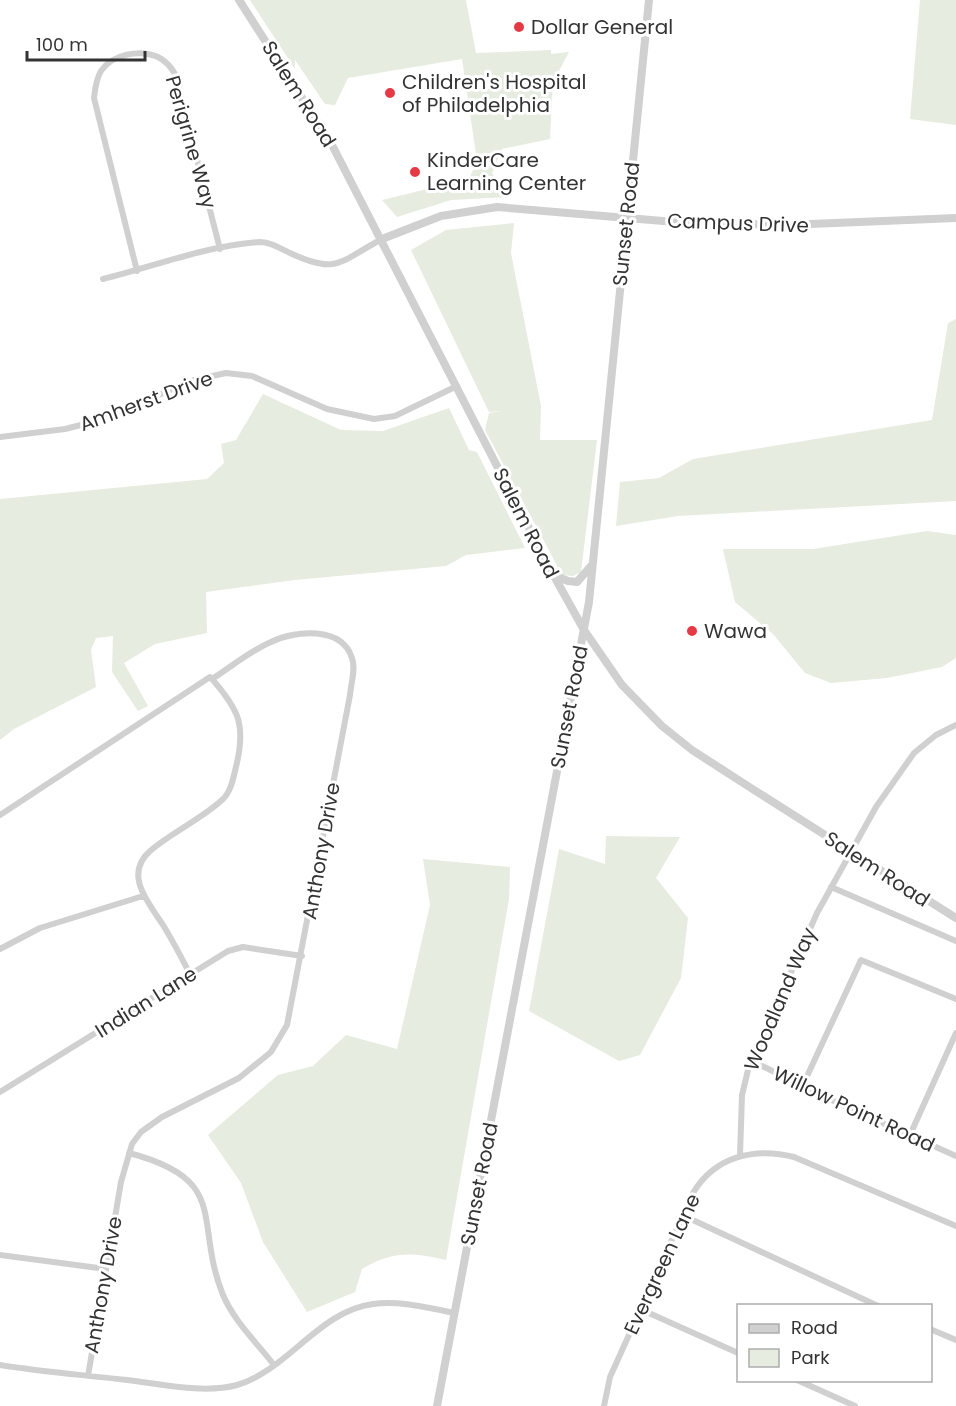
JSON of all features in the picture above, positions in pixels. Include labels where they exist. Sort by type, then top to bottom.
[{"type":"street","name":"Salem Road","points":[[239,0],[322,127],[382,239],[552,574],[584,630],[630,696],[672,734],[956,918]]},
{"type":"street","name":"Sunset Road","points":[[437,1406],[584,630],[594,561],[649,0]]},
{"type":"street","name":"Perigrine Way","points":[[137,271],[94,99],[96,83],[102,70],[120,56],[140,54],[158,57],[176,74],[220,249]]},
{"type":"street","name":"Campus Drive","points":[[382,239],[441,216],[481,209],[521,208],[675,222],[809,225],[956,218]]},
{"type":"street","points":[[103,279],[220,249],[267,242],[314,264],[331,266],[382,239]]},
{"type":"street","name":"Amherst Drive","points":[[0,437],[65,429],[97,421],[195,380],[226,373],[252,376],[327,409],[375,419],[395,416],[457,386]]},
{"type":"street","points":[[552,574],[577,582],[588,572],[594,561]]},
{"type":"street","name":"Anthony Drive","points":[[0,815],[210,677],[212,680],[260,648],[284,637],[327,635],[342,642],[352,656],[350,695],[289,1019],[271,1052],[239,1078],[165,1115],[136,1138],[121,1182],[88,1376]]},
{"type":"street","points":[[190,974],[163,925],[143,896],[139,872],[144,856],[221,801],[230,790],[240,752],[242,726],[234,708],[212,680]]},
{"type":"street","name":"Woodland Way","points":[[740,1155],[742,1095],[752,1061],[831,887],[853,853],[876,807],[907,760],[928,741],[956,725]]},
{"type":"street","points":[[831,887],[956,941]]},
{"type":"street","points":[[0,949],[40,928],[143,896]]},
{"type":"street","name":"Indian Lane","points":[[0,1092],[235,948],[302,956]]},
{"type":"street","points":[[802,1087],[861,960],[956,999]]},
{"type":"street","points":[[910,1135],[956,1033]]},
{"type":"street","name":"Willow Point Road","points":[[752,1061],[802,1087],[956,1156]]},
{"type":"street","points":[[129,1153],[148,1158],[178,1172],[197,1189],[203,1204],[222,1293],[230,1308],[274,1365]]},
{"type":"street","name":"Evergreen Lane","points":[[604,1406],[610,1377],[697,1186],[707,1175],[740,1155],[771,1154],[794,1157],[956,1226]]},
{"type":"street","points":[[682,1215],[876,1304]]},
{"type":"street","points":[[0,1255],[106,1269]]},
{"type":"street","points":[[0,1365],[214,1388],[247,1381],[274,1365],[330,1322],[358,1307],[376,1303],[399,1304],[455,1313]]},
{"type":"street","points":[[640,1309],[737,1353]]},
{"type":"street","points":[[932,1330],[956,1340]]},
{"type":"street","points":[[801,1382],[855,1406]]},
{"type":"green space","points":[[250,0],[466,0],[476,53],[551,50],[551,54],[569,52],[553,82],[550,139],[502,149],[492,173],[508,197],[451,200],[397,217],[382,200],[469,179],[477,161],[462,59],[348,78],[335,105],[325,104],[295,60],[295,69]]},
{"type":"green space","points":[[920,0],[956,0],[956,125],[910,119]]},
{"type":"green space","points":[[514,223],[511,253],[541,406],[540,440],[597,440],[581,572],[573,576],[562,575],[485,430],[489,413],[502,411],[489,412],[411,250],[446,230]]},
{"type":"green space","points":[[956,319],[956,501],[678,516],[616,526],[620,482],[659,478],[693,459],[932,420],[948,323]]},
{"type":"green space","points":[[263,394],[341,430],[383,431],[449,408],[469,450],[477,452],[525,548],[466,555],[446,566],[295,580],[206,592],[207,633],[155,644],[124,663],[148,706],[138,711],[112,672],[113,636],[96,638],[91,650],[96,687],[14,729],[0,740],[0,499],[207,479],[224,463],[221,444],[236,440]]},
{"type":"green space","points":[[927,531],[956,535],[956,658],[942,667],[887,678],[831,683],[805,673],[773,634],[735,602],[723,549],[813,549]]},
{"type":"green space","points":[[606,836],[680,837],[656,878],[688,918],[681,978],[640,1055],[619,1061],[529,1011],[559,849],[605,864]]},
{"type":"green space","points":[[423,859],[510,867],[509,899],[446,1260],[412,1255],[383,1259],[362,1269],[355,1292],[307,1312],[263,1242],[241,1183],[208,1135],[278,1075],[313,1066],[346,1035],[397,1049],[430,905]]},
{"type":"place","name":"Dollar General","points":[[519,27]]},
{"type":"place","name":"Children's Hospital of Philadelphia","points":[[390,93]]},
{"type":"place","name":"KinderCare Learning Center","points":[[415,172]]},
{"type":"place","name":"Wawa","points":[[692,631]]}]
